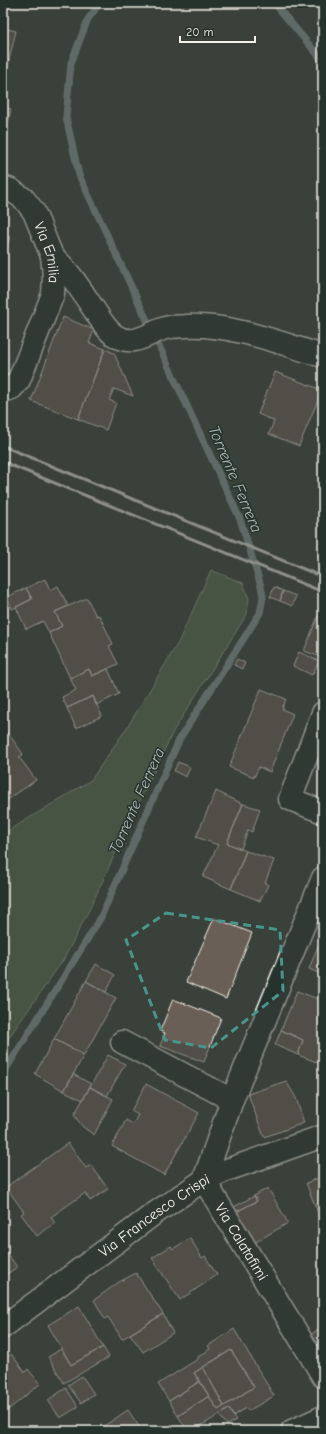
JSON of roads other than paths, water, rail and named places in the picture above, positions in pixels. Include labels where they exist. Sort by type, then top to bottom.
[{"type":"street","name":"Via Emilia","points":[[3,187],[11,190],[24,199],[34,212],[52,256],[54,276],[53,294],[19,380],[12,388],[3,391]]},
{"type":"street","points":[[52,256],[69,274],[104,324],[114,334],[125,339],[135,341],[166,328],[187,326],[233,329],[323,356]]},
{"type":"street","points":[[323,713],[290,799],[323,812]]},
{"type":"street","points":[[204,1180],[232,1100],[323,878]]},
{"type":"street","points":[[122,1042],[232,1100]]},
{"type":"street","name":"Via Francesco Crispi","points":[[3,1327],[154,1213],[204,1180],[224,1171],[323,1136]]},
{"type":"street","name":"Via Calatafimi","points":[[204,1180],[323,1376]]},
{"type":"street","points":[[292,1431],[323,1417]]},
{"type":"waterway","name":"Torrente Ferrera","points":[[3,1074],[100,919],[180,738],[260,613],[263,597],[240,519],[79,175],[66,117],[71,63],[88,19],[100,3]]},
{"type":"waterway","points":[[274,3],[323,61]]},
{"type":"railway","points":[[3,446],[323,577]]},
{"type":"railway","points":[[3,462],[323,592]]}]
